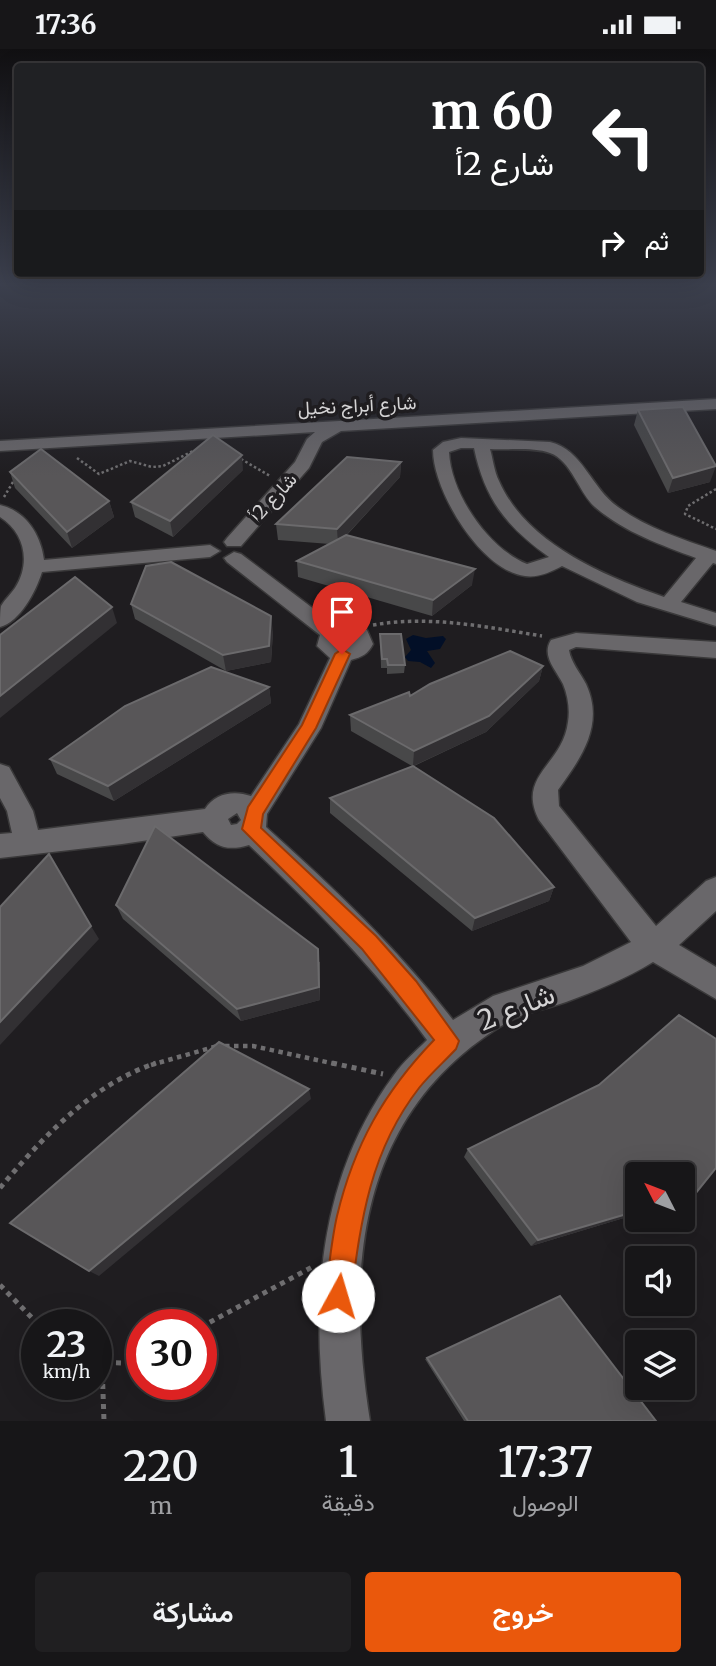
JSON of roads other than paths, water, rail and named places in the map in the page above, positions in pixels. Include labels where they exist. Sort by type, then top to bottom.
[{"type":"street","name":"شارع أبراج نخيل","points":[[248,415],[716,391]]},
{"type":"street","name":"شارع أبراج نخيل","points":[[0,446],[716,404]]},
{"type":"street","name":"شارع 2أ","points":[[234,550],[303,464],[315,439],[337,427]]},
{"type":"street","name":"شارع 2أ","points":[[278,430],[294,436],[309,450]]},
{"type":"street","points":[[563,557],[539,569],[518,569],[507,562],[471,525],[449,489],[440,456],[441,450],[449,445],[481,444],[550,447],[562,450],[569,456],[575,472],[587,489],[605,506],[659,537],[713,557],[686,580],[668,606]]},
{"type":"street","points":[[481,444],[486,474],[505,507],[540,540],[563,557],[620,588],[715,621]]},
{"type":"street","points":[[0,620],[26,587],[36,567],[31,541],[25,530],[1,506]]},
{"type":"street","points":[[36,567],[210,551],[218,543],[234,550],[337,644]]},
{"type":"street","points":[[0,846],[121,833],[213,819],[214,826],[225,837],[244,835],[309,728],[343,630],[355,632]]},
{"type":"street","points":[[716,650],[670,649],[576,640],[559,645],[558,653],[577,691],[581,709],[580,727],[575,745],[543,790],[544,805],[653,945],[716,983]]},
{"type":"street","points":[[0,774],[20,811],[28,843]]},
{"type":"street","points":[[252,821],[369,942],[409,988],[448,1041]]},
{"type":"street","name":"شارع 2","points":[[348,1421],[338,1346],[338,1296],[349,1217],[368,1155],[380,1127],[411,1080],[448,1041],[498,1010],[600,974],[653,945],[682,924],[716,890]]},
{"type":"water","points":[[413,635],[426,638],[443,636],[446,639],[440,649],[427,651],[435,663],[431,668],[420,662],[408,661],[405,657],[411,650],[406,639]]}]
